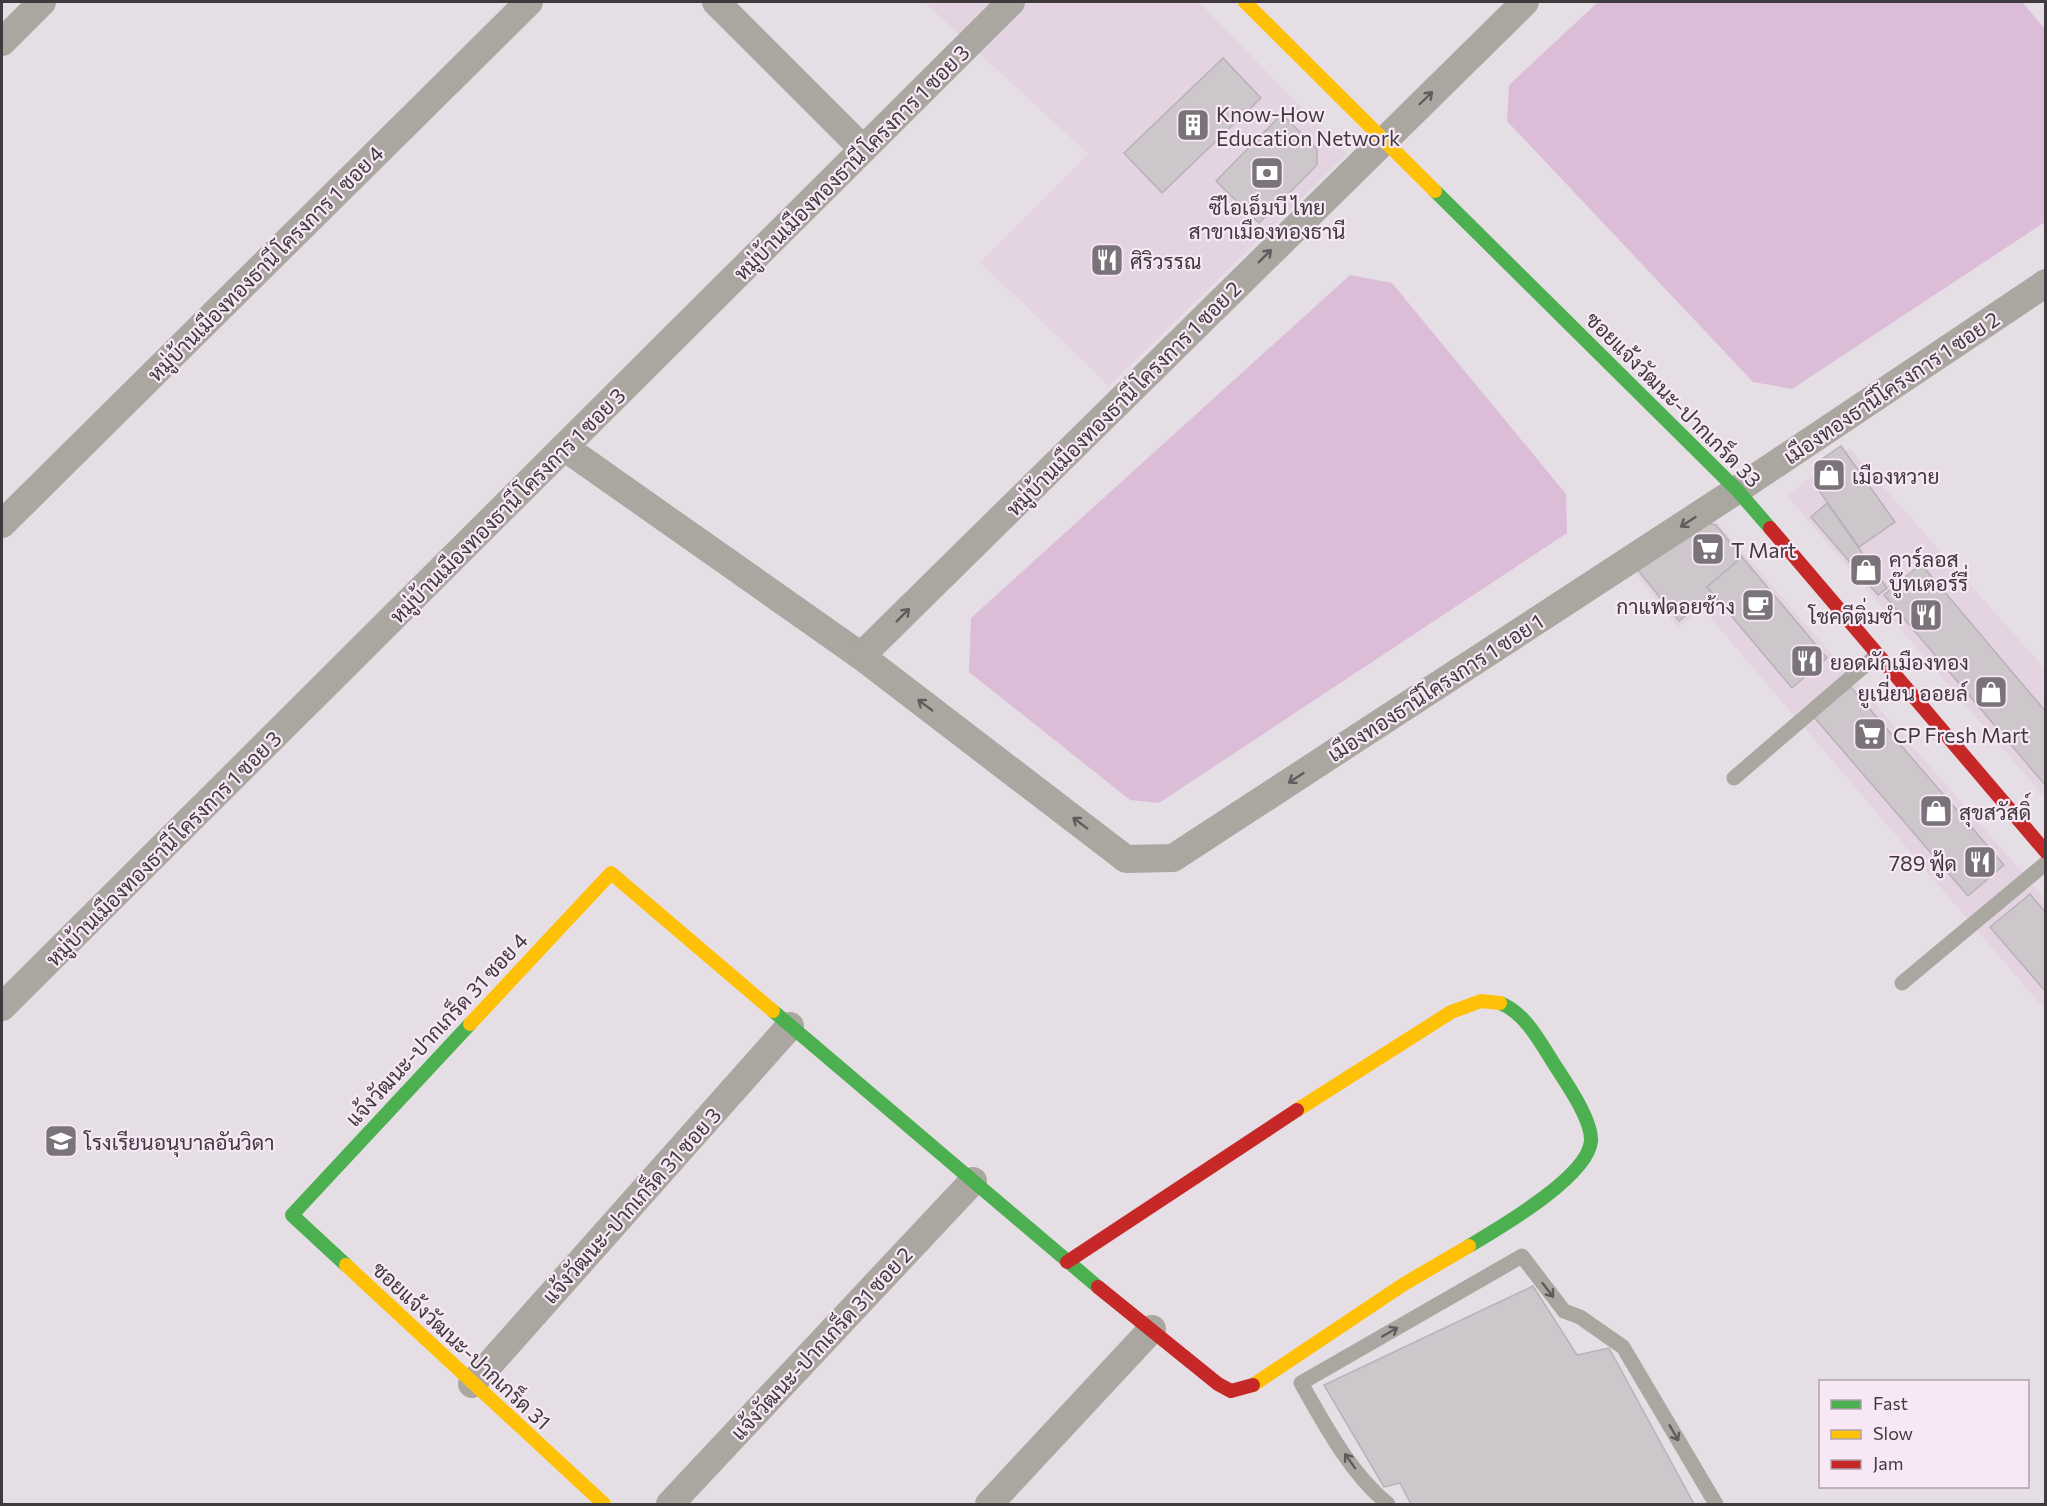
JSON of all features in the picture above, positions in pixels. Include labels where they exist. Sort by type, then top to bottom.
[{"type":"street","points":[[2,42],[42,2]]},
{"type":"street","name":"หมู่บ้านเมืองทองธานี โครงการ 1 ซอย 4","points":[[2,524],[529,2]]},
{"type":"street","points":[[716,2],[863,149]]},
{"type":"street","name":"หมู่บ้านเมืองทองธานี โครงการ 1 ซอย 3","points":[[2,1007],[1011,2]]},
{"type":"street","name":"ซอยแจ้งวัฒนะ-ปากเกร็ด 33","points":[[1245,2],[1737,490],[2046,852]]},
{"type":"street","name":"หมู่บ้านเมืองทองธานี โครงการ 1 ซอย 2","points":[[861,656],[1525,2]]},
{"type":"street","name":"เมืองทองธานีโครงการ 1 ซอย 2","points":[[1737,490],[2046,283]]},
{"type":"street","points":[[564,447],[861,656]]},
{"type":"street","name":"เมืองทองธานีโครงการ 1 ซอย 1","points":[[861,656],[1126,859],[1173,858],[1737,490]]},
{"type":"street","name":"แจ้งวัฒนะ-ปากเกร็ด 31 ซอย 4","points":[[292,1215],[611,873],[790,1026]]},
{"type":"street","points":[[790,1026],[1067,1262],[1218,1384],[1231,1391],[1241,1391],[1257,1384],[1406,1283],[1493,1232],[1551,1192],[1589,1155],[1591,1139],[1581,1110],[1517,1011],[1502,1003],[1480,1000],[1444,1016],[1067,1262]]},
{"type":"street","name":"แจ้งวัฒนะ-ปากเกร็ด 31 ซอย 3","points":[[472,1384],[790,1026]]},
{"type":"street","name":"แจ้งวัฒนะ-ปากเกร็ด 31 ซอย 2","points":[[670,1504],[973,1181]]},
{"type":"street","name":"ซอยแจ้งวัฒนะ-ปากเกร็ด 31","points":[[292,1215],[604,1504]]},
{"type":"street","points":[[989,1504],[1152,1329]]},
{"type":"lane","points":[[1734,778],[1877,655]]},
{"type":"lane","points":[[1902,983],[2046,863]]},
{"type":"lane","points":[[1388,1504],[1371,1491],[1325,1425],[1301,1383],[1522,1256],[1564,1311],[1580,1317],[1623,1347],[1716,1504]]},
{"type":"shaded area","points":[[924,2],[1199,2],[1347,154],[1109,386],[981,263],[978,264],[1088,154]]},
{"type":"shaded area","points":[[1598,2],[2022,2],[2045,29],[2045,222],[1792,389],[1753,382],[1507,121],[1509,85]]},
{"type":"shaded area","points":[[1350,275],[1392,283],[1566,494],[1567,533],[1159,803],[1130,800],[969,672],[971,618]]},
{"type":"shaded area","points":[[1849,448],[2045,669],[2045,798],[1787,496]]},
{"type":"shaded area","points":[[1712,517],[2045,898],[2045,1010],[1702,608],[1678,628],[1631,568]]},
{"type":"building","name":"Know-How Education Network","points":[[1223,58],[1261,98],[1162,193],[1124,153]]},
{"type":"building","name":"ซีไอเอ็มบี ไทย สาขาเมืองทองธานี","points":[[1282,114],[1317,149],[1317,165],[1259,223],[1216,181]]},
{"type":"building","points":[[1841,446],[1895,522],[1859,547],[1813,482],[1815,464]]},
{"type":"building","points":[[1827,503],[1887,588],[1878,595],[1811,517]]},
{"type":"building","points":[[1707,523],[1716,525],[1742,557],[1707,587],[1713,594],[1679,621],[1636,568]]},
{"type":"building","points":[[1742,557],[1827,658],[1792,688],[1707,587]]},
{"type":"building","points":[[1921,564],[2046,712],[2046,786],[1884,595]]},
{"type":"building","points":[[1849,685],[2004,865],[1968,896],[1813,716]]},
{"type":"building","points":[[2030,894],[2046,913],[2046,992],[1990,927]]},
{"type":"building","points":[[1533,1286],[1577,1355],[1609,1348],[1694,1504],[1411,1504],[1400,1483],[1384,1487],[1324,1385]]},
{"type":"traffic: fast","points":[[1435,191],[1737,490],[1770,528]]},
{"type":"traffic: fast","points":[[1469,1246],[1520,1214],[1559,1185],[1575,1170],[1586,1155],[1591,1141],[1588,1123],[1578,1102],[1539,1039],[1518,1014],[1500,1003]]},
{"type":"traffic: fast","points":[[773,1011],[1098,1287]]},
{"type":"traffic: fast","points":[[346,1265],[292,1215],[470,1024]]},
{"type":"traffic: slow","points":[[1245,2],[1435,191]]},
{"type":"traffic: slow","points":[[470,1024],[611,873],[773,1011]]},
{"type":"traffic: slow","points":[[1297,1110],[1451,1012],[1481,1001],[1500,1003]]},
{"type":"traffic: slow","points":[[1253,1385],[1404,1284],[1469,1246]]},
{"type":"traffic: slow","points":[[346,1265],[604,1504]]},
{"type":"traffic: jam","points":[[1770,528],[2046,852]]},
{"type":"traffic: jam","points":[[1067,1262],[1297,1110]]},
{"type":"traffic: jam","points":[[1098,1287],[1218,1384],[1231,1391],[1253,1385]]},
{"type":"place","name":"Know-How Education Network","points":[[1193,125]]},
{"type":"place","name":"ซีไอเอ็มบี ไทย สาขาเมืองทองธานี","points":[[1267,173]]},
{"type":"place","name":"ศิริวรรณ","points":[[1107,260]]},
{"type":"place","name":"เมืองหวาย","points":[[1829,475]]},
{"type":"place","name":"T Mart","points":[[1708,549]]},
{"type":"place","name":"คาร์ลอส บู๊ทเตอร์รี่","points":[[1866,570]]},
{"type":"place","name":"กาแฟดอยช้าง","points":[[1758,605]]},
{"type":"place","name":"โชคดีติ่มซำ","points":[[1926,615]]},
{"type":"place","name":"ยอดผักเมืองทอง","points":[[1807,661]]},
{"type":"place","name":"ยูเนี่ยน ออยล์","points":[[1991,692]]},
{"type":"place","name":"CP Fresh Mart","points":[[1870,734]]},
{"type":"place","name":"สุขสวัสดิ์","points":[[1936,811]]},
{"type":"place","name":"789 ฟู้ด","points":[[1980,862]]},
{"type":"place","name":"โรงเรียนอนุบาลอันวิดา","points":[[61,1141]]}]
